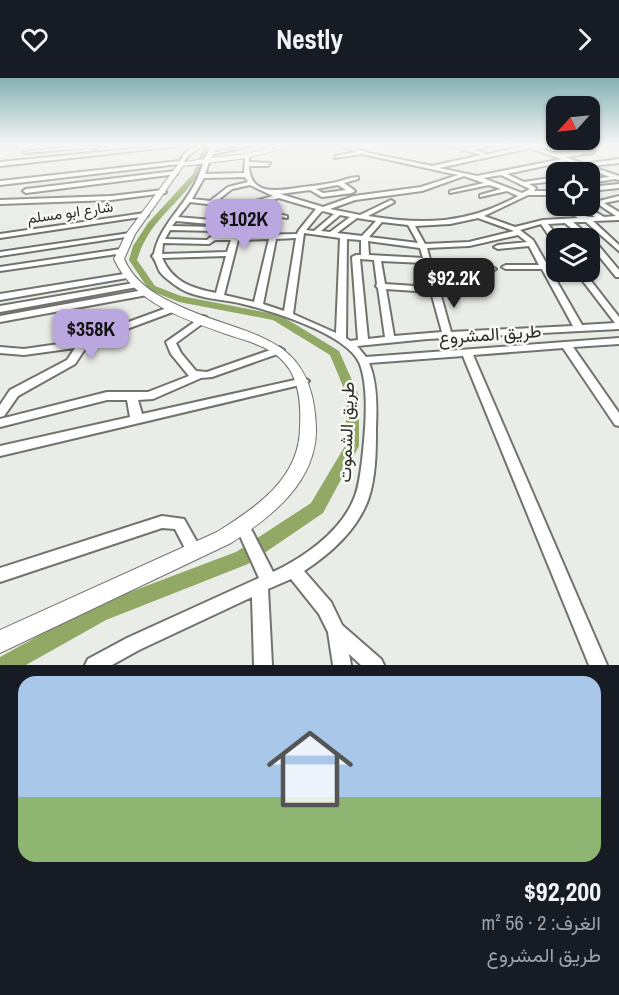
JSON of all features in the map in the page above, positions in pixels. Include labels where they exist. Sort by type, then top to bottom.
[{"type":"street","points":[[0,183],[110,171]]},
{"type":"street","points":[[0,188],[84,184],[134,171]]},
{"type":"street","points":[[26,191],[84,184],[146,171]]},
{"type":"street","points":[[134,284],[119,259],[121,251],[130,235],[177,171]]},
{"type":"street","points":[[204,171],[188,200],[170,224],[156,256],[231,254]]},
{"type":"street","points":[[246,171],[250,183]]},
{"type":"street","points":[[444,171],[476,178],[505,190],[524,194],[546,193]]},
{"type":"street","points":[[484,171],[494,174]]},
{"type":"street","points":[[476,178],[511,171]]},
{"type":"street","points":[[600,171],[617,174]]},
{"type":"street","points":[[602,172],[617,174]]},
{"type":"street","points":[[602,172],[617,174]]},
{"type":"street","points":[[212,202],[230,188],[250,183],[320,210],[411,225],[455,223],[479,216],[534,189],[502,173]]},
{"type":"street","points":[[600,178],[617,174]]},
{"type":"street","points":[[203,176],[246,175]]},
{"type":"street","points":[[288,315],[300,234],[320,210],[354,198],[418,190],[462,175]]},
{"type":"street","points":[[532,177],[546,175]]},
{"type":"street","points":[[452,192],[513,177]]},
{"type":"street","points":[[241,207],[276,194],[356,178]]},
{"type":"street","points":[[525,183],[546,180]]},
{"type":"street","points":[[311,188],[322,195],[352,191],[339,183]]},
{"type":"street","points":[[72,198],[73,191],[84,184]]},
{"type":"street","points":[[600,188],[619,186]]},
{"type":"street","points":[[482,196],[505,190]]},
{"type":"street","points":[[0,202],[111,198],[163,192]]},
{"type":"street","points":[[345,192],[354,198]]},
{"type":"street","points":[[619,198],[598,202],[619,217]]},
{"type":"street","points":[[188,200],[232,205],[285,217]]},
{"type":"street","points":[[332,234],[359,217],[391,202]]},
{"type":"street","points":[[225,211],[232,205]]},
{"type":"street","points":[[315,233],[339,213]]},
{"type":"street","points":[[210,222],[218,216]]},
{"type":"street","points":[[479,216],[518,231],[531,244],[579,328]]},
{"type":"street","points":[[580,216],[619,249]]},
{"type":"street","points":[[600,216],[619,226]]},
{"type":"street","points":[[0,238],[143,217]]},
{"type":"street","points":[[214,238],[273,237],[315,233],[423,246],[460,245],[518,231],[543,222],[619,217]]},
{"type":"street","points":[[365,257],[364,239],[380,220]]},
{"type":"street","points":[[566,220],[575,228]]},
{"type":"street","points":[[170,224],[210,222],[224,226]]},
{"type":"street","points":[[543,222],[547,228]]},
{"type":"street","points":[[170,224],[256,226]]},
{"type":"street","points":[[411,225],[423,246],[447,335]]},
{"type":"street","points":[[161,242],[209,242],[224,226]]},
{"type":"street","points":[[0,254],[130,235]]},
{"type":"street","points":[[344,236],[341,296],[344,341]]},
{"type":"street","points":[[219,297],[235,237]]},
{"type":"street","points":[[258,306],[273,237]]},
{"type":"street","points":[[498,247],[531,244]]},
{"type":"street","points":[[0,269],[121,251]]},
{"type":"street","points":[[600,254],[619,275]]},
{"type":"street","name":"طريق الشموت","points":[[94,665],[264,578],[293,570],[327,546],[361,500],[367,478],[370,390],[363,360],[344,341],[288,315],[194,291],[173,281],[162,270],[156,256]]},
{"type":"street","points":[[377,257],[390,340]]},
{"type":"street","points":[[363,342],[356,258],[377,257],[428,265],[492,270]]},
{"type":"street","points":[[506,267],[543,267]]},
{"type":"street","points":[[588,282],[619,324]]},
{"type":"street","points":[[0,297],[134,284]]},
{"type":"street","points":[[0,309],[134,284]]},
{"type":"street","points":[[0,319],[134,284]]},
{"type":"street","name":"طريق الشموت","points":[[0,642],[243,527],[285,491],[299,470],[307,447],[310,418],[304,381],[297,368],[279,350],[175,308],[134,284]]},
{"type":"street","points":[[380,286],[436,290]]},
{"type":"street","points":[[341,296],[358,296]]},
{"type":"street","points":[[0,350],[24,352],[83,344],[107,331],[175,308]]},
{"type":"street","points":[[197,376],[176,354],[171,342],[203,319]]},
{"type":"street","name":"طريق المشروع","points":[[344,341],[363,342],[619,324]]},
{"type":"street","name":"طريق المشروع","points":[[363,360],[619,341]]},
{"type":"street","points":[[0,413],[14,393],[71,362],[78,356],[83,344]]},
{"type":"street","points":[[566,345],[619,422]]},
{"type":"street","points":[[0,423],[107,396],[132,397],[161,393],[197,376],[208,375],[279,350]]},
{"type":"street","points":[[467,352],[598,665]]},
{"type":"street","points":[[0,451],[304,381]]},
{"type":"street","points":[[132,397],[137,420]]},
{"type":"street","points":[[0,574],[162,522],[179,523],[194,551]]},
{"type":"street","points":[[243,527],[264,578],[263,665]]},
{"type":"street","points":[[293,570],[325,608],[336,632],[342,665]]},
{"type":"street","points":[[336,632],[375,665]]},
{"type":"waterway","points":[[6,665],[100,613],[242,558],[317,508],[352,446],[353,396],[335,353],[276,317],[179,299],[152,288],[133,260],[150,224],[197,171]]}]
